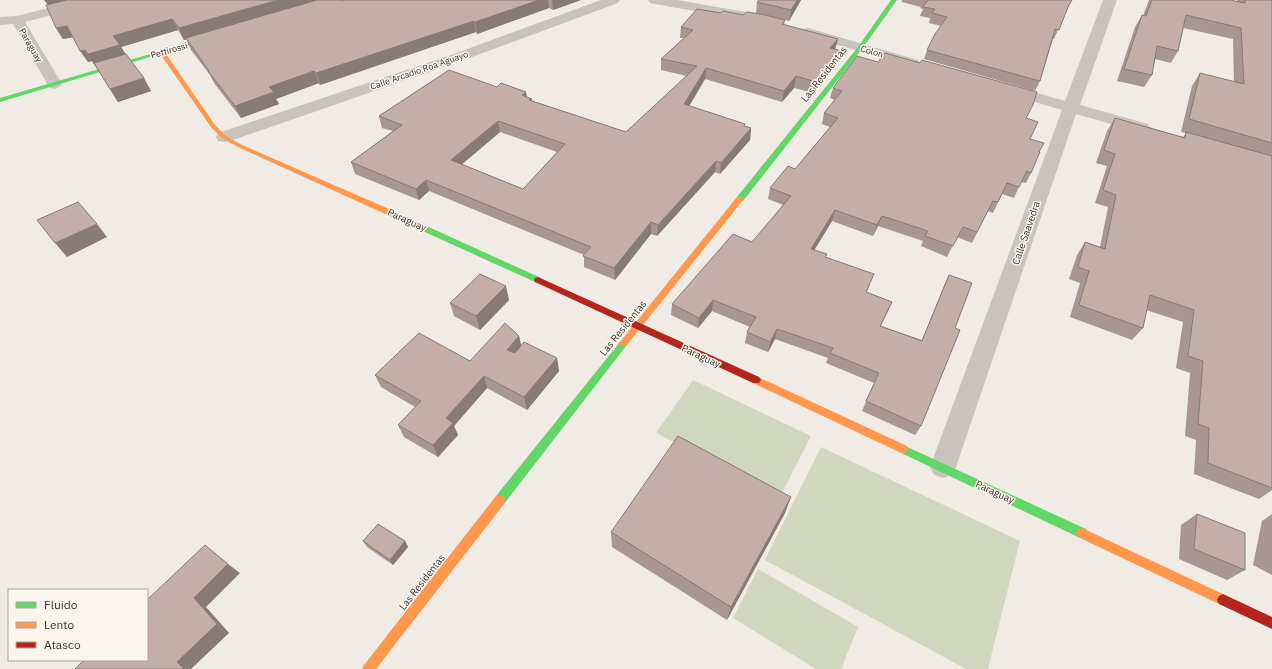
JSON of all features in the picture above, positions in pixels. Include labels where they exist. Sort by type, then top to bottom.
[{"type":"street","points":[[17,20],[94,0]]},
{"type":"street","name":"Calle Arcadio Roa Aguayo","points":[[224,137],[456,58],[613,0]]},
{"type":"street","points":[[655,0],[766,20]]},
{"type":"street","name":"Las Residentas","points":[[368,669],[860,48],[894,0]]},
{"type":"street","name":"Calle Saavedra","points":[[943,467],[1070,107],[1110,0]]},
{"type":"street","name":"Paraguay","points":[[0,21],[17,20],[54,84]]},
{"type":"street","name":"Colon","points":[[795,29],[927,67]]},
{"type":"street","name":"Pettirossi","points":[[0,100],[228,32]]},
{"type":"street","name":"Paraguay","points":[[162,52],[213,126],[224,137],[240,146],[448,238],[943,467],[1272,623]]},
{"type":"street","points":[[995,86],[1153,131]]},
{"type":"green space","points":[[693,380],[811,436],[780,497],[656,433]]},
{"type":"green space","points":[[821,447],[1020,541],[988,669],[966,669],[765,560]]},
{"type":"green space","points":[[758,569],[858,627],[841,669],[816,669],[733,618]]},
{"type":"building","points":[[67,0],[278,0],[179,28],[172,19],[113,36],[120,45],[88,54],[85,50],[80,51],[67,26],[56,28],[46,5]]},
{"type":"building","points":[[317,0],[539,0],[316,73],[314,71],[269,87],[274,92],[235,106],[208,71],[186,38]]},
{"type":"building","points":[[759,0],[797,0],[791,10],[757,2]]},
{"type":"building","points":[[928,0],[1072,0],[1059,30],[1055,29],[1040,81],[927,50],[935,34],[947,17],[932,13],[935,9],[923,7]]},
{"type":"building","points":[[1152,0],[1230,0],[1245,3],[1245,0],[1272,0],[1272,143],[1189,119],[1200,73],[1244,84],[1241,28],[1186,15],[1178,51],[1157,46],[1152,75],[1124,69],[1142,15],[1146,16]]},
{"type":"building","points":[[697,9],[721,13],[723,11],[743,15],[747,12],[785,20],[782,24],[838,39],[830,48],[842,51],[816,82],[796,76],[784,91],[706,68],[684,104],[745,124],[744,126],[751,128],[721,163],[716,161],[658,225],[651,222],[614,268],[583,256],[591,247],[426,180],[416,189],[351,162],[402,125],[379,116],[449,70],[497,87],[501,83],[526,92],[522,95],[532,99],[529,100],[626,132],[697,66],[661,59],[693,30],[681,27]],"holes":[[[498,121],[565,144],[523,189],[451,160]]]},
{"type":"building","points":[[885,53],[920,63],[922,60],[1037,92],[1033,105],[1026,118],[1038,122],[1030,139],[1044,143],[1031,173],[1027,171],[1019,187],[1007,183],[998,202],[993,201],[977,232],[963,227],[953,246],[925,236],[928,231],[882,216],[877,225],[835,210],[811,249],[827,254],[825,257],[874,274],[866,292],[892,302],[880,326],[922,341],[949,275],[972,283],[955,328],[960,330],[921,426],[866,401],[879,373],[830,353],[833,348],[777,329],[770,342],[747,332],[756,317],[713,300],[699,318],[672,304],[733,234],[752,242],[791,196],[770,188],[788,166],[795,169],[838,118],[824,113],[842,91],[833,88],[857,56],[878,62]]},
{"type":"building","points":[[126,54],[144,78],[110,89],[94,63]]},
{"type":"building","points":[[1115,118],[1185,138],[1186,132],[1272,156],[1272,488],[1208,463],[1209,428],[1198,424],[1203,361],[1188,356],[1194,310],[1150,295],[1143,328],[1079,305],[1089,271],[1078,267],[1085,242],[1105,249],[1116,195],[1103,190],[1115,154],[1104,150]]},
{"type":"building","points":[[78,202],[97,224],[55,243],[37,220]]},
{"type":"building","points":[[480,274],[506,286],[476,316],[450,303]]},
{"type":"building","points":[[505,323],[519,336],[507,350],[515,353],[524,342],[557,358],[524,397],[484,376],[446,418],[453,423],[433,445],[398,425],[421,401],[375,375],[419,333],[470,361]]},
{"type":"building","points":[[678,436],[791,497],[731,607],[611,532]]},
{"type":"building","points":[[1197,514],[1245,533],[1245,570],[1194,549]]},
{"type":"building","points":[[378,524],[405,541],[390,560],[363,541]]},
{"type":"building","points":[[205,545],[228,564],[194,598],[217,624],[177,662],[184,669],[75,669],[83,661],[148,661],[148,599]]},
{"type":"traffic: fast","points":[[740,199],[860,48],[894,0]]},
{"type":"traffic: fast","points":[[0,100],[217,36]]},
{"type":"traffic: fast","points":[[386,211],[538,280]]},
{"type":"traffic: fast","points":[[500,500],[623,344]]},
{"type":"traffic: fast","points":[[903,449],[1082,533]]},
{"type":"traffic: slow","points":[[162,52],[213,126],[224,137],[240,146],[386,211]]},
{"type":"traffic: slow","points":[[623,344],[740,199]]},
{"type":"traffic: slow","points":[[756,380],[903,449]]},
{"type":"traffic: slow","points":[[368,669],[500,500]]},
{"type":"traffic: slow","points":[[1082,533],[1223,600]]},
{"type":"traffic: jam","points":[[538,280],[756,380]]},
{"type":"traffic: jam","points":[[1223,600],[1272,623]]}]
